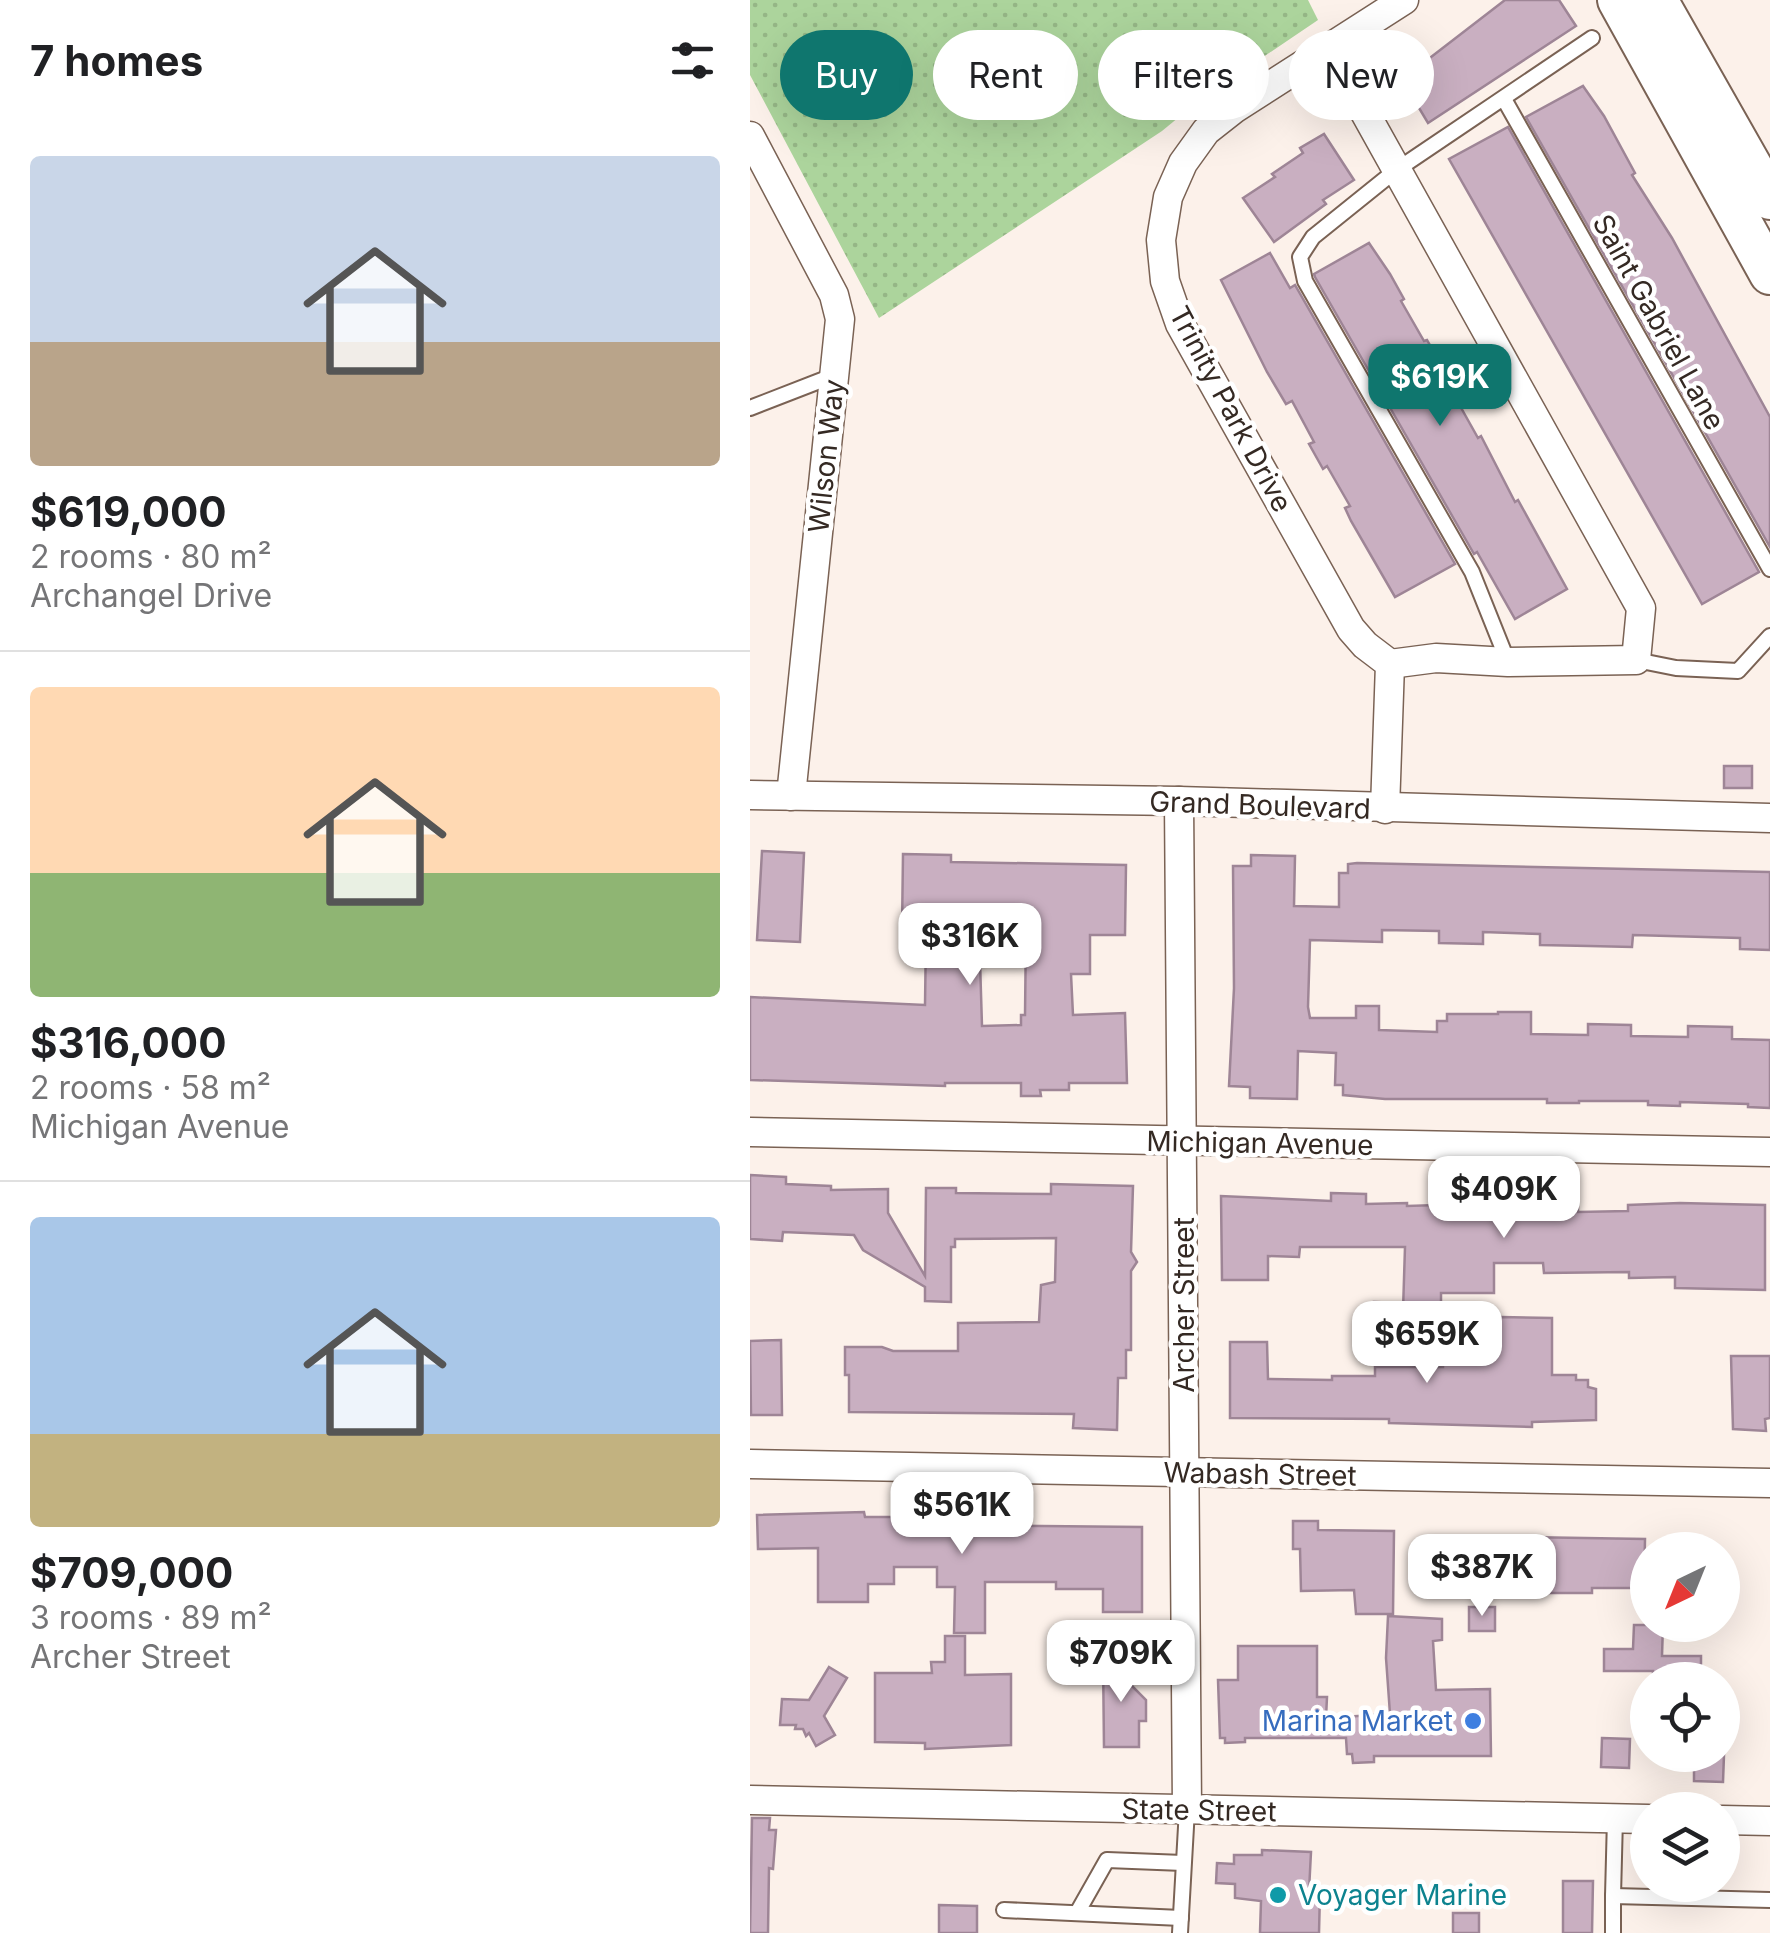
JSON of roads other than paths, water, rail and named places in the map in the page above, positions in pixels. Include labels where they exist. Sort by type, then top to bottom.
[{"type":"main road","points":[[1618,0],[1770,274]]},
{"type":"main road","points":[[1656,0],[1770,200]]},
{"type":"street","name":"Trinity Park Drive","points":[[1360,30],[1404,0]]},
{"type":"street","name":"Trinity Park Drive","points":[[1289,75],[1234,109],[1206,132],[1183,162],[1168,197],[1161,240],[1165,281],[1180,324],[1351,629],[1365,646],[1390,664]]},
{"type":"street","points":[[1368,120],[1641,608],[1636,660],[1508,662],[1436,658],[1390,664],[1385,810]]},
{"type":"street","name":"Wilson Way","points":[[750,136],[834,295],[840,319],[791,796]]},
{"type":"street","name":"Grand Boulevard","points":[[750,795],[1770,818]]},
{"type":"street","name":"Archer Street","points":[[1179,802],[1187,1810]]},
{"type":"street","name":"Michigan Avenue","points":[[750,1132],[1770,1152]]},
{"type":"street","name":"Wabash Street","points":[[750,1464],[1770,1483]]},
{"type":"street","name":"State Street","points":[[750,1800],[1630,1818]]},
{"type":"street","points":[[1740,1820],[1770,1821]]},
{"type":"lane","points":[[1508,662],[1472,572],[1305,282],[1300,257],[1312,236],[1395,171],[1592,38]]},
{"type":"lane","name":"Saint Gabriel Lane","points":[[1504,99],[1770,569]]},
{"type":"lane","points":[[750,408],[836,374]]},
{"type":"lane","points":[[1636,660],[1676,668],[1738,671],[1770,636]]},
{"type":"lane","points":[[1004,1910],[1180,1926],[1187,1810]]},
{"type":"lane","points":[[1612,1933],[1615,1818]]},
{"type":"lane","points":[[1078,1914],[1107,1860],[1183,1863]]},
{"type":"lane","points":[[1613,1896],[1770,1900]]},
{"type":"place","name":"Marina Market","points":[[1473,1721]]},
{"type":"place","name":"Voyager Marine","points":[[1278,1895]]}]
